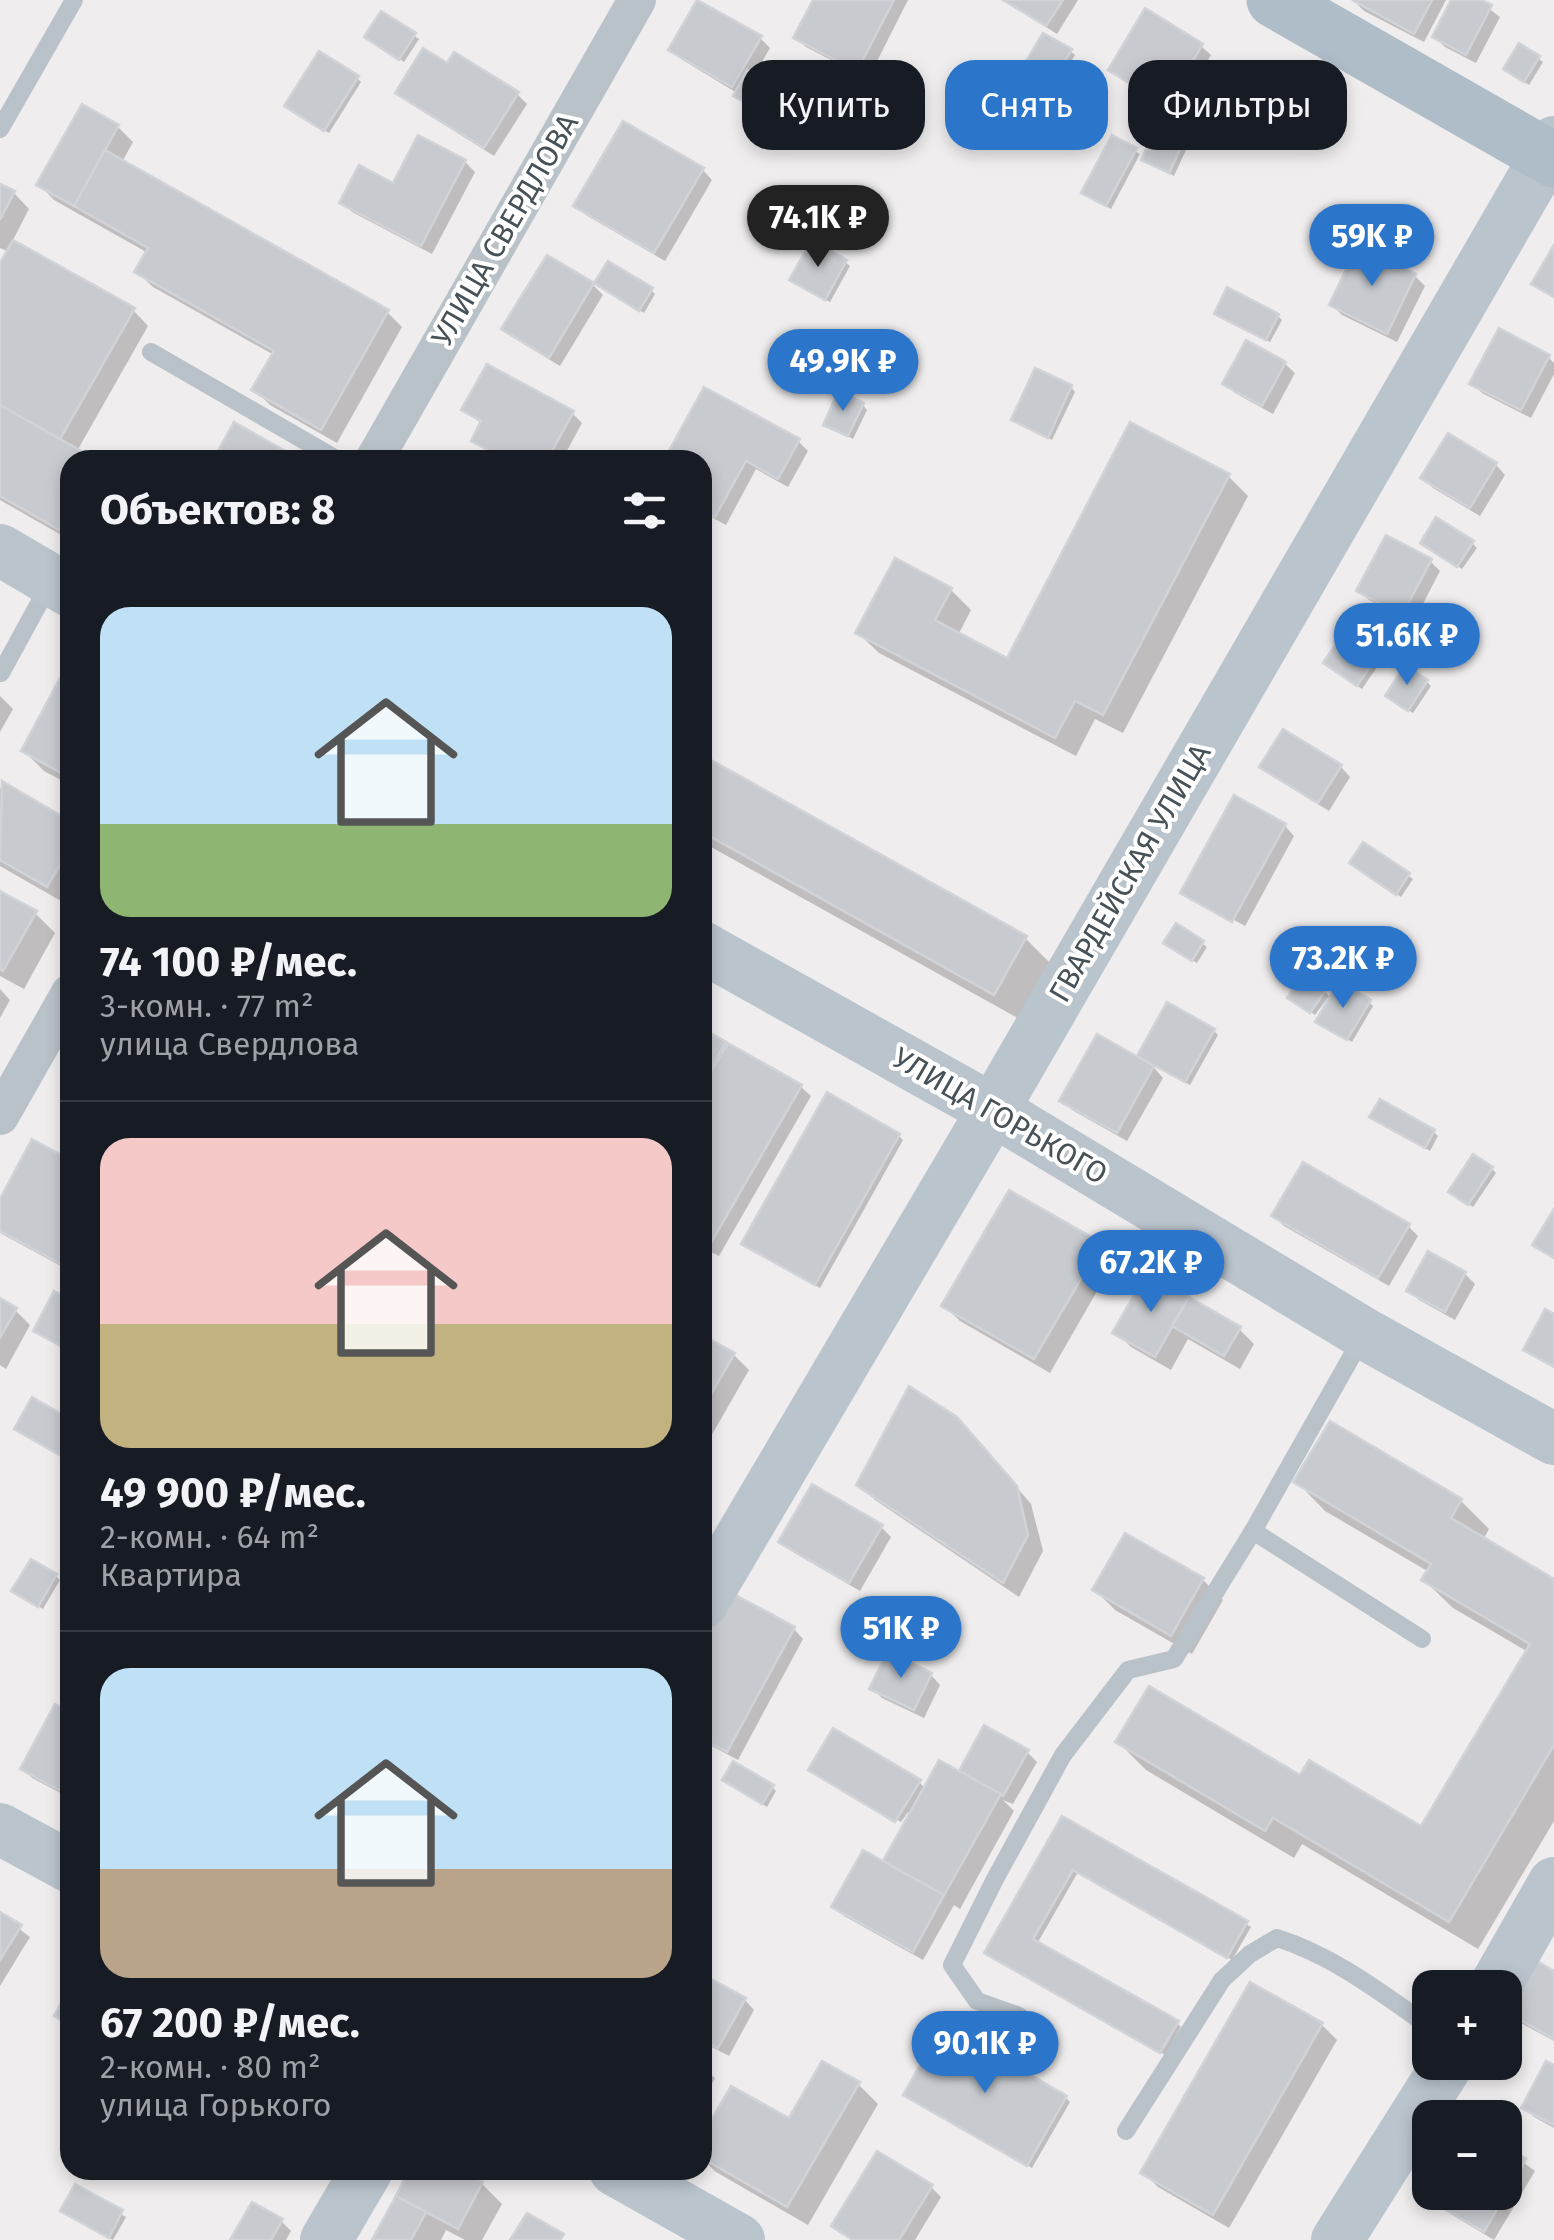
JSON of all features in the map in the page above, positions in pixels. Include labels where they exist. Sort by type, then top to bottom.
[{"type":"main road","points":[[1274,0],[1551,153]]},
{"type":"street","name":"УЛИЦА СВЕРДЛОВА","points":[[380,450],[636,0]]},
{"type":"street","name":"ГВАРДЕЙСКАЯ УЛИЦА","points":[[712,1585],[1551,153]]},
{"type":"street","points":[[0,550],[60,584]]},
{"type":"street","name":"УЛИЦА ГОРЬКОГО","points":[[712,953],[993,1110],[1365,1334],[1554,1439]]},
{"type":"street","points":[[0,1116],[60,1011]]},
{"type":"street","points":[[0,1828],[60,1861]]},
{"type":"street","points":[[1504,1970],[1554,1883]]},
{"type":"street","points":[[1338,2240],[1439,2080]]},
{"type":"street","points":[[326,2240],[361,2180]]},
{"type":"street","points":[[633,2180],[739,2240]]},
{"type":"lane","points":[[0,130],[74,0]]},
{"type":"lane","points":[[151,352],[321,450]]},
{"type":"lane","points":[[1,673],[60,586]]},
{"type":"lane","points":[[1019,2016],[977,2000],[952,1965],[995,1879],[1063,1754],[1128,1670],[1174,1659],[1254,1531],[1365,1334]]},
{"type":"lane","points":[[1254,1531],[1422,1639]]},
{"type":"lane","points":[[1126,2131],[1222,1980],[1250,1954],[1277,1938],[1309,1948],[1347,1969],[1412,2014]]},
{"type":"building","points":[[697,0],[762,36],[748,60],[742,60],[742,70],[732,87],[668,50]]},
{"type":"building","points":[[813,0],[894,0],[863,60],[836,60],[793,38]]},
{"type":"building","points":[[1003,0],[1063,0],[1046,26]]},
{"type":"building","points":[[1352,0],[1432,0],[1414,34]]},
{"type":"building","points":[[1451,0],[1482,0],[1492,5],[1466,55],[1432,37]]},
{"type":"building","points":[[1145,8],[1203,44],[1193,60],[1128,60],[1128,82],[1108,70]]},
{"type":"building","points":[[381,11],[416,33],[399,60],[364,37]]},
{"type":"building","points":[[1043,33],[1072,49],[1066,60],[1027,60]]},
{"type":"building","points":[[1519,43],[1540,56],[1524,82],[1503,69]]},
{"type":"building","points":[[423,48],[447,63],[454,52],[519,92],[484,148],[395,93]]},
{"type":"building","points":[[319,51],[359,76],[324,131],[284,106]]},
{"type":"building","points":[[742,79],[742,101],[733,96]]},
{"type":"building","points":[[82,104],[119,125],[74,206],[36,185]]},
{"type":"building","points":[[623,121],[704,168],[654,253],[573,206]]},
{"type":"building","points":[[418,135],[466,160],[421,246],[339,203],[359,165],[393,183]]},
{"type":"building","points":[[1112,135],[1128,143],[1128,150],[1136,150],[1106,206],[1081,193],[1104,150],[1108,150]]},
{"type":"building","points":[[105,150],[389,310],[321,430],[251,390],[274,351],[134,272],[148,248],[74,206]]},
{"type":"building","points":[[1146,150],[1180,150],[1169,173],[1141,160]]},
{"type":"building","points":[[0,184],[15,191],[0,220]]},
{"type":"building","points":[[13,240],[135,308],[60,439],[0,405],[0,263]]},
{"type":"building","points":[[812,240],[847,260],[825,300],[789,280]]},
{"type":"building","points":[[1358,245],[1416,274],[1387,334],[1329,305]]},
{"type":"building","points":[[1554,245],[1554,297],[1531,284]]},
{"type":"building","points":[[547,255],[594,283],[549,358],[501,329]]},
{"type":"building","points":[[608,261],[653,288],[639,311],[594,283]]},
{"type":"building","points":[[1227,287],[1279,314],[1266,340],[1214,314]]},
{"type":"building","points":[[1499,328],[1550,355],[1521,410],[1469,384]]},
{"type":"building","points":[[1246,340],[1286,362],[1262,406],[1222,384]]},
{"type":"building","points":[[487,364],[574,411],[553,450],[488,450],[471,441],[481,421],[461,410]]},
{"type":"building","points":[[1035,368],[1072,385],[1048,438],[1011,420]]},
{"type":"building","points":[[704,387],[800,439],[778,479],[746,461],[715,517],[712,450],[669,450]]},
{"type":"building","points":[[838,392],[864,403],[848,436],[823,425]]},
{"type":"building","points":[[0,405],[79,450],[60,450],[60,530],[0,496]]},
{"type":"building","points":[[234,422],[283,450],[219,450]]},
{"type":"building","points":[[1130,422],[1230,474],[1103,715],[1075,701],[1055,738],[855,633],[895,558],[952,588],[935,620],[1007,658]]},
{"type":"building","points":[[1448,433],[1497,463],[1470,508],[1420,478]]},
{"type":"building","points":[[1436,517],[1474,541],[1457,567],[1420,543]]},
{"type":"building","points":[[1386,535],[1432,559],[1402,615],[1356,591]]},
{"type":"building","points":[[1340,638],[1374,661],[1357,686],[1323,663]]},
{"type":"building","points":[[1405,665],[1428,680],[1408,711],[1385,696]]},
{"type":"building","points":[[60,678],[60,772],[21,751]]},
{"type":"building","points":[[1283,729],[1342,765],[1318,803],[1259,767]]},
{"type":"building","points":[[712,761],[1027,936],[994,995],[712,838]]},
{"type":"building","points":[[2,781],[60,815],[60,865],[47,887],[0,860]]},
{"type":"building","points":[[1234,795],[1286,824],[1232,922],[1180,893]]},
{"type":"building","points":[[1363,842],[1410,873],[1396,895],[1349,863]]},
{"type":"building","points":[[0,891],[37,911],[3,971],[0,969]]},
{"type":"building","points":[[1176,923],[1204,941],[1192,961],[1163,943]]},
{"type":"building","points":[[1303,974],[1326,990],[1310,1013],[1287,998]]},
{"type":"building","points":[[1339,981],[1371,1000],[1347,1040],[1315,1022]]},
{"type":"building","points":[[1167,1002],[1215,1029],[1185,1082],[1137,1056]]},
{"type":"building","points":[[712,1034],[726,1042],[712,1065]]},
{"type":"building","points":[[1097,1034],[1154,1066],[1117,1133],[1059,1101]]},
{"type":"building","points":[[728,1043],[802,1085],[712,1241],[712,1070]]},
{"type":"building","points":[[827,1092],[900,1134],[815,1285],[741,1244]]},
{"type":"building","points":[[1380,1099],[1435,1130],[1425,1148],[1369,1117]]},
{"type":"building","points":[[32,1139],[60,1154],[60,1263],[0,1231],[0,1199]]},
{"type":"building","points":[[1473,1154],[1493,1167],[1468,1205],[1448,1192]]},
{"type":"building","points":[[1303,1162],[1410,1224],[1378,1278],[1271,1216]]},
{"type":"building","points":[[1009,1190],[1102,1243],[1034,1359],[941,1306]]},
{"type":"building","points":[[1554,1209],[1554,1258],[1532,1245]]},
{"type":"building","points":[[1428,1251],[1466,1272],[1445,1312],[1406,1291]]},
{"type":"building","points":[[1147,1273],[1189,1297],[1155,1357],[1112,1333]]},
{"type":"building","points":[[54,1291],[60,1294],[60,1346],[33,1331]]},
{"type":"building","points":[[1189,1297],[1241,1327],[1224,1356],[1172,1326]]},
{"type":"building","points":[[0,1298],[17,1308],[0,1338]]},
{"type":"building","points":[[1545,1309],[1554,1314],[1554,1367],[1523,1350]]},
{"type":"building","points":[[712,1340],[735,1353],[712,1393]]},
{"type":"building","points":[[909,1386],[957,1417],[1017,1486],[1028,1535],[1003,1583],[856,1485]]},
{"type":"building","points":[[32,1397],[60,1413],[60,1455],[14,1429]]},
{"type":"building","points":[[1330,1421],[1462,1499],[1451,1518],[1554,1579],[1554,1745],[1449,1922],[1273,1818],[1265,1831],[1115,1742],[1149,1686],[1300,1775],[1309,1760],[1421,1826],[1530,1644],[1421,1580],[1431,1564],[1293,1482]]},
{"type":"building","points":[[812,1484],[883,1525],[849,1583],[778,1542]]},
{"type":"building","points":[[1125,1533],[1204,1578],[1171,1636],[1092,1590]]},
{"type":"building","points":[[31,1559],[57,1574],[38,1607],[11,1591]]},
{"type":"building","points":[[730,1592],[795,1627],[727,1752],[712,1744],[712,1625]]},
{"type":"building","points":[[888,1651],[932,1673],[914,1710],[869,1689]]},
{"type":"building","points":[[55,1704],[60,1707],[60,1791],[20,1769]]},
{"type":"building","points":[[984,1725],[1029,1750],[1003,1796],[959,1771]]},
{"type":"building","points":[[833,1728],[921,1780],[895,1822],[808,1770]]},
{"type":"building","points":[[939,1760],[1001,1794],[944,1895],[883,1861]]},
{"type":"building","points":[[733,1761],[774,1785],[762,1804],[722,1780]]},
{"type":"building","points":[[1062,1816],[1248,1921],[1227,1958],[1073,1870],[1033,1939],[1179,2021],[1160,2053],[984,1953]]},
{"type":"building","points":[[863,1850],[944,1895],[913,1952],[831,1907]]},
{"type":"building","points":[[0,1912],[22,1925],[0,1960]]},
{"type":"building","points":[[1537,1961],[1554,1971],[1554,2039],[1522,2021],[1522,1988]]},
{"type":"building","points":[[712,1979],[746,1998],[718,2048],[712,2045]]},
{"type":"building","points":[[1250,1982],[1323,2023],[1213,2215],[1140,2173]]},
{"type":"building","points":[[943,2025],[1067,2096],[1027,2166],[903,2095]]},
{"type":"building","points":[[822,2061],[860,2082],[787,2207],[712,2164],[712,2119],[731,2086],[789,2118]]},
{"type":"building","points":[[1546,2061],[1554,2065],[1554,2125],[1522,2106]]},
{"type":"building","points":[[877,2151],[933,2185],[899,2240],[853,2240],[831,2226]]},
{"type":"building","points":[[404,2180],[483,2182],[458,2229],[396,2196]]},
{"type":"building","points":[[75,2184],[123,2210],[109,2238],[60,2211]]},
{"type":"building","points":[[396,2196],[426,2212],[411,2240],[372,2240]]},
{"type":"building","points":[[252,2202],[283,2219],[271,2240],[230,2240]]},
{"type":"building","points":[[1446,2210],[1497,2210],[1484,2232]]},
{"type":"building","points":[[527,2213],[564,2234],[560,2240],[510,2240]]}]
